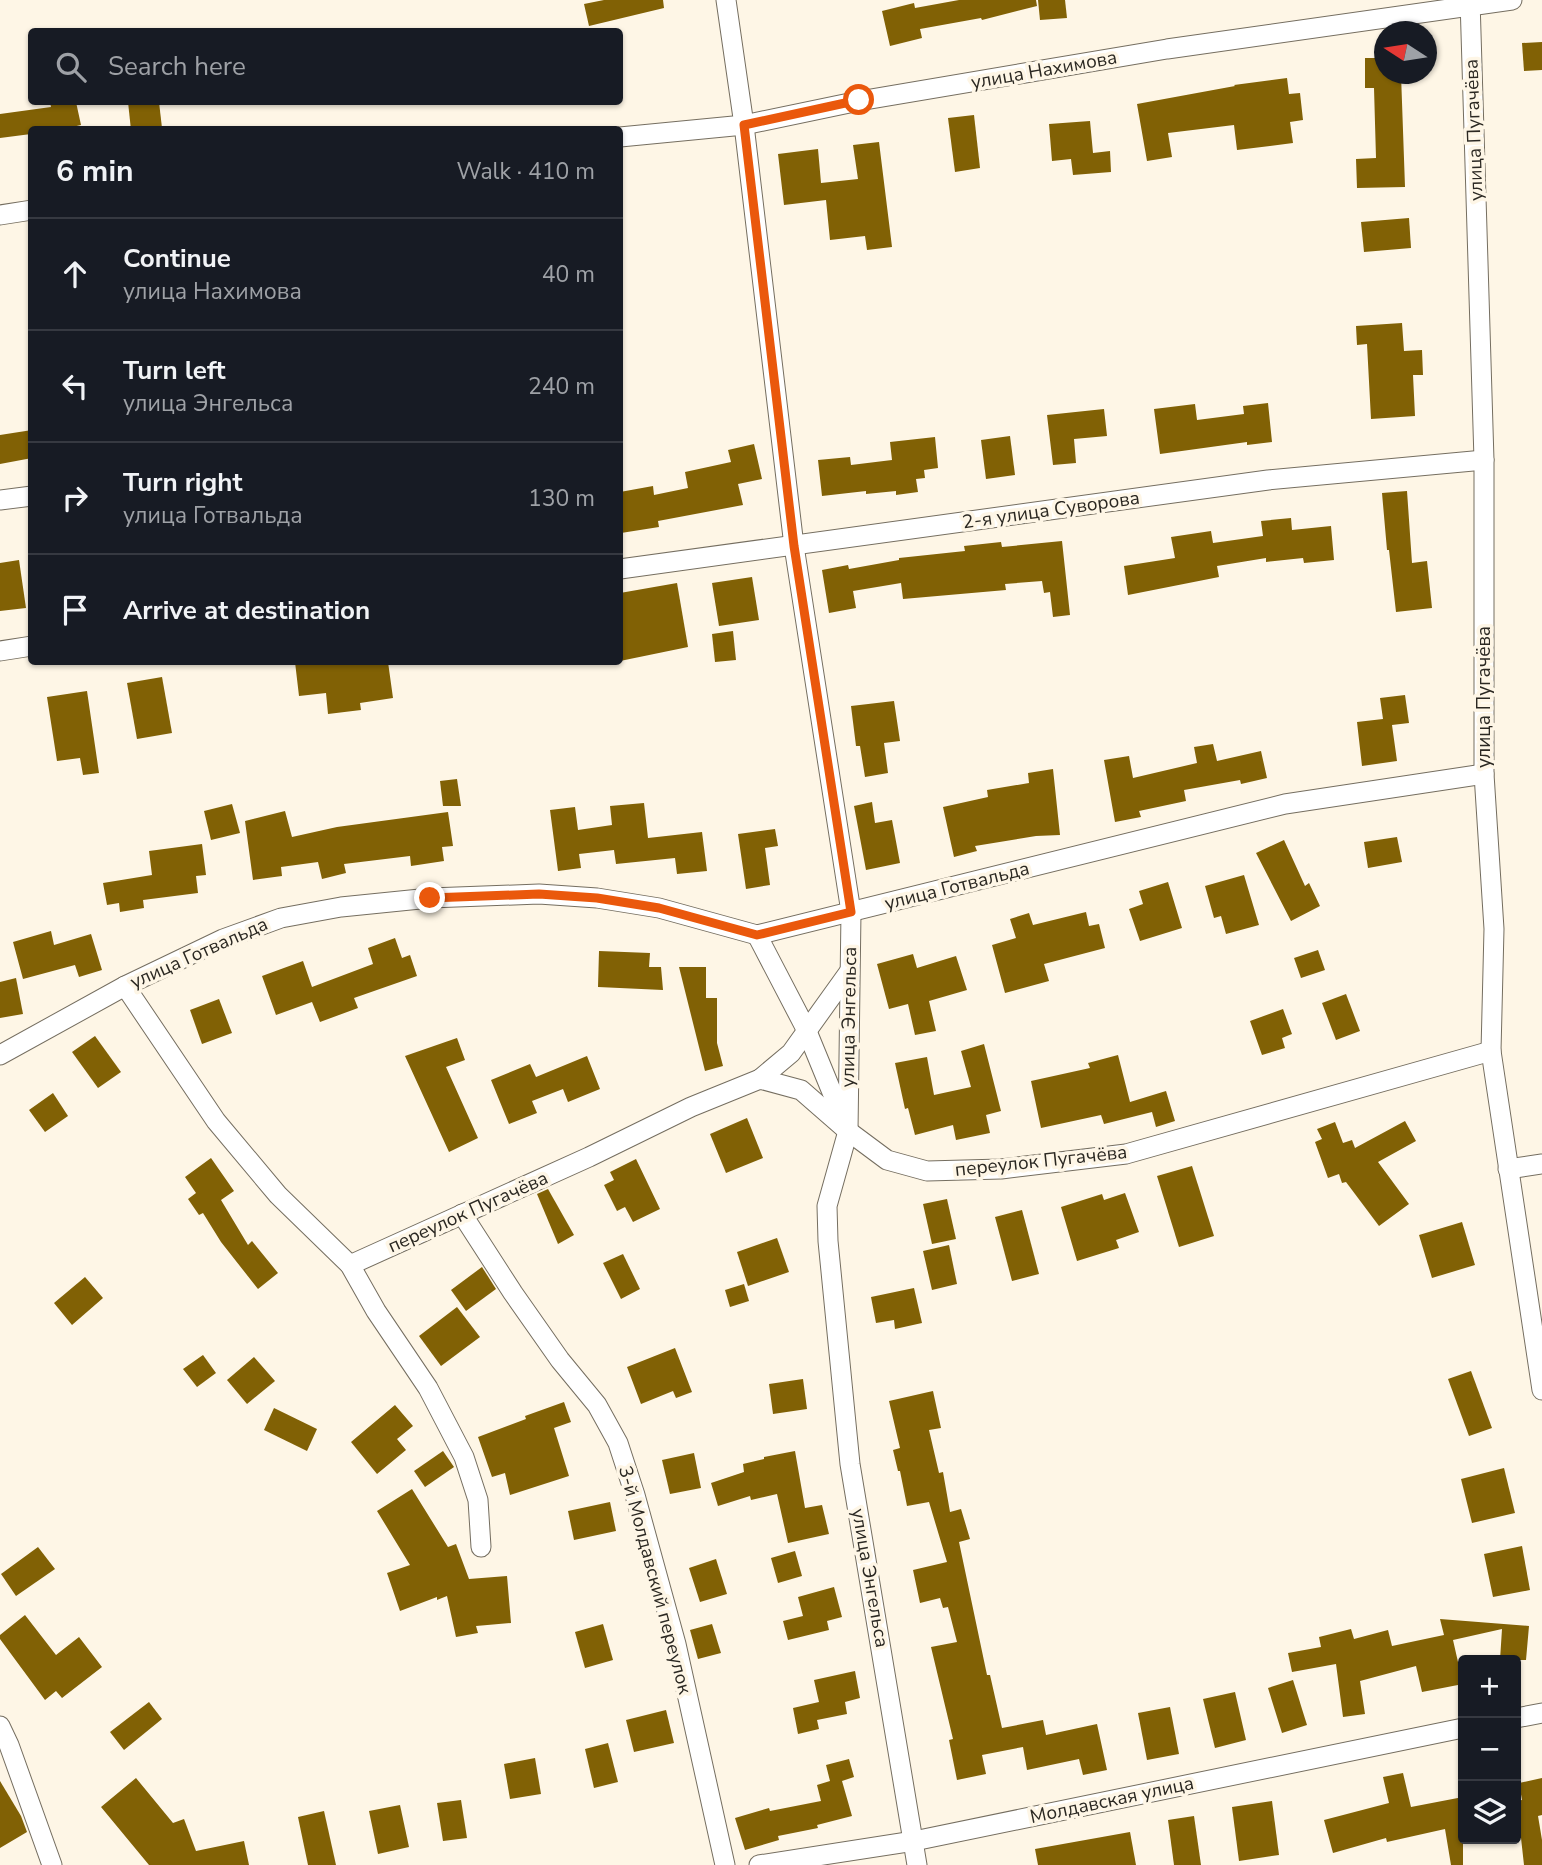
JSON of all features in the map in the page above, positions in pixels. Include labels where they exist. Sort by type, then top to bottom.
[{"type":"street","name":"улица Энгельса","points":[[726,0],[744,125],[794,546],[851,912],[848,1131],[827,1206],[828,1241],[850,1464],[917,1865]]},
{"type":"street","name":"улица Нахимова","points":[[623,137],[744,125],[859,100],[1167,49],[1470,3],[1512,0]]},
{"type":"street","name":"улица Пугачёва","points":[[1470,3],[1485,460],[1484,774],[1493,929],[1491,1051],[1542,1390]]},
{"type":"street","points":[[0,215],[28,211]]},
{"type":"street","name":"2-я улица Суворова","points":[[623,569],[1268,480],[1485,460]]},
{"type":"street","points":[[0,500],[28,496]]},
{"type":"street","points":[[0,651],[28,647]]},
{"type":"street","name":"улица Готвальда","points":[[0,1055],[125,986],[223,939],[281,918],[341,907],[430,898],[539,894],[597,898],[659,908],[757,935],[1285,804],[1484,774]]},
{"type":"street","points":[[757,935],[806,1029],[848,1131]]},
{"type":"street","points":[[760,1079],[791,1052],[849,972]]},
{"type":"street","points":[[125,986],[216,1121],[278,1195],[350,1265],[376,1311],[428,1388],[464,1457],[478,1500],[481,1547]]},
{"type":"street","name":"переулок Пугачёва","points":[[350,1265],[691,1107],[760,1079],[801,1090],[848,1131],[887,1160],[927,1171],[1001,1169],[1126,1154],[1491,1051]]},
{"type":"street","points":[[1507,1169],[1542,1164]]},
{"type":"street","name":"3-й Молдавский переулок","points":[[462,1214],[560,1360],[597,1405],[618,1443],[635,1494],[676,1644],[725,1865]]},
{"type":"street","points":[[1521,1717],[1542,1713]]},
{"type":"street","points":[[0,1726],[52,1865]]},
{"type":"street","name":"Молдавская улица","points":[[759,1865],[914,1841],[1458,1729]]},
{"type":"building","points":[[604,0],[663,0],[664,8],[589,26],[584,4]]},
{"type":"building","points":[[959,0],[1036,0],[1037,6],[982,20],[981,18],[920,29],[922,38],[890,46],[882,11],[914,3],[915,8]]},
{"type":"building","points":[[1038,0],[1065,0],[1067,18],[1040,20]]},
{"type":"building","points":[[1542,42],[1542,70],[1524,71],[1522,43]]},
{"type":"building","points":[[1365,58],[1374,58],[1374,84],[1401,84],[1405,187],[1357,188],[1356,159],[1376,158],[1374,88],[1365,88]]},
{"type":"building","points":[[1287,78],[1289,94],[1300,93],[1303,120],[1290,122],[1293,143],[1237,150],[1234,125],[1168,133],[1172,157],[1147,161],[1137,104],[1234,85]]},
{"type":"building","points":[[77,105],[81,125],[28,126],[28,134],[0,138],[0,114]]},
{"type":"building","points":[[128,105],[159,105],[162,126],[131,126]]},
{"type":"building","points":[[974,115],[980,168],[955,172],[948,118]]},
{"type":"building","points":[[1090,121],[1093,153],[1110,151],[1111,172],[1073,175],[1071,159],[1052,161],[1049,124]]},
{"type":"building","points":[[879,142],[892,247],[867,250],[865,236],[830,240],[826,200],[784,205],[778,154],[818,149],[821,183],[858,179],[853,145]]},
{"type":"building","points":[[1409,218],[1411,248],[1364,252],[1361,222]]},
{"type":"building","points":[[1402,323],[1404,351],[1422,350],[1423,375],[1413,375],[1415,416],[1371,419],[1367,344],[1357,345],[1356,326]]},
{"type":"building","points":[[1268,403],[1272,442],[1247,445],[1247,442],[1160,454],[1154,409],[1195,404],[1197,420],[1244,414],[1243,406]]},
{"type":"building","points":[[1104,409],[1107,436],[1074,439],[1076,463],[1053,465],[1047,415]]},
{"type":"building","points":[[28,431],[28,459],[0,464],[0,435]]},
{"type":"building","points":[[1010,436],[1015,475],[986,479],[981,440]]},
{"type":"building","points":[[935,437],[938,468],[924,470],[925,478],[916,479],[918,492],[896,495],[896,491],[866,494],[866,491],[822,496],[818,460],[850,457],[851,465],[892,460],[890,442]]},
{"type":"building","points":[[754,444],[762,479],[738,484],[743,505],[658,521],[659,527],[623,533],[623,491],[653,486],[654,495],[688,488],[685,472],[731,462],[728,450]]},
{"type":"building","points":[[1407,491],[1412,563],[1427,561],[1432,608],[1396,612],[1382,493]]},
{"type":"building","points":[[1291,518],[1292,530],[1331,526],[1334,560],[1304,563],[1303,558],[1266,562],[1266,558],[1217,566],[1219,577],[1128,595],[1124,566],[1175,558],[1171,537],[1211,531],[1213,543],[1263,536],[1261,521]]},
{"type":"building","points":[[1062,541],[1070,615],[1053,617],[1050,592],[1044,593],[1042,581],[1005,584],[1006,590],[903,599],[901,583],[853,591],[856,608],[829,613],[822,570],[848,565],[849,569],[899,558],[965,551],[964,546],[1001,542],[1002,547]]},
{"type":"building","points":[[19,560],[26,608],[0,611],[0,563]]},
{"type":"building","points":[[752,577],[759,620],[719,626],[712,583]]},
{"type":"building","points":[[677,583],[688,647],[623,660],[623,592]]},
{"type":"building","points":[[733,631],[736,660],[715,662],[712,634]]},
{"type":"building","points":[[295,665],[388,665],[393,698],[360,703],[361,710],[328,714],[326,693],[299,696]]},
{"type":"building","points":[[162,677],[172,733],[137,739],[127,683]]},
{"type":"building","points":[[87,691],[99,773],[83,775],[80,758],[57,761],[47,697]]},
{"type":"building","points":[[1405,695],[1409,723],[1392,725],[1397,761],[1362,766],[1357,722],[1383,719],[1380,698]]},
{"type":"building","points":[[894,701],[900,741],[884,743],[888,773],[865,777],[860,746],[856,746],[851,706]]},
{"type":"building","points":[[1213,744],[1217,761],[1261,751],[1267,778],[1241,784],[1240,780],[1184,790],[1186,801],[1139,811],[1141,817],[1115,822],[1104,760],[1129,756],[1133,778],[1197,763],[1194,747]]},
{"type":"building","points":[[1053,769],[1060,835],[975,846],[977,851],[954,857],[943,807],[988,797],[987,790],[1029,783],[1028,773]]},
{"type":"building","points":[[457,779],[461,806],[443,806],[440,781]]},
{"type":"building","points":[[872,802],[875,823],[892,820],[900,863],[866,870],[854,806]]},
{"type":"building","points":[[644,803],[648,838],[702,832],[707,871],[677,874],[675,858],[616,864],[614,850],[579,854],[581,868],[558,871],[550,810],[575,807],[578,830],[612,825],[610,806]]},
{"type":"building","points":[[232,804],[240,833],[211,840],[204,811]]},
{"type":"building","points":[[285,811],[292,837],[337,827],[448,812],[453,846],[442,847],[444,861],[411,866],[410,856],[344,864],[346,873],[322,879],[318,862],[281,867],[282,876],[253,880],[245,821]]},
{"type":"building","points":[[775,829],[778,846],[765,848],[770,885],[746,889],[738,834]]},
{"type":"building","points":[[1397,837],[1402,862],[1368,868],[1364,842]]},
{"type":"building","points":[[1284,840],[1305,886],[1309,883],[1320,906],[1291,921],[1256,853]]},
{"type":"building","points":[[202,844],[206,875],[196,876],[198,893],[143,900],[144,908],[120,912],[119,903],[107,905],[103,883],[152,875],[149,851]]},
{"type":"building","points":[[1244,875],[1259,925],[1226,934],[1221,916],[1214,918],[1205,886]]},
{"type":"building","points":[[1168,882],[1182,928],[1140,941],[1129,909],[1143,904],[1139,891]]},
{"type":"building","points":[[1086,912],[1089,926],[1099,924],[1105,948],[1044,964],[1049,981],[1005,993],[992,945],[1016,938],[1010,919],[1029,913],[1033,925]]},
{"type":"building","points":[[51,931],[54,945],[91,934],[102,970],[79,977],[75,965],[23,979],[13,942]]},
{"type":"building","points":[[395,938],[402,958],[410,955],[417,976],[354,998],[358,1008],[320,1022],[312,1002],[276,1015],[262,976],[303,961],[312,987],[373,964],[368,948]]},
{"type":"building","points":[[1318,950],[1325,970],[1301,978],[1294,958]]},
{"type":"building","points":[[599,951],[650,953],[649,967],[661,967],[663,990],[598,987]]},
{"type":"building","points":[[913,954],[917,968],[956,956],[967,990],[929,1001],[936,1031],[915,1035],[908,1004],[889,1009],[877,964]]},
{"type":"building","points":[[679,967],[706,967],[706,998],[717,998],[717,1043],[723,1066],[705,1071]]},
{"type":"building","points":[[16,978],[23,1014],[0,1018],[0,982]]},
{"type":"building","points":[[1346,994],[1360,1031],[1336,1040],[1322,1003]]},
{"type":"building","points":[[219,999],[232,1033],[202,1044],[190,1010]]},
{"type":"building","points":[[1283,1009],[1292,1034],[1282,1038],[1285,1048],[1262,1055],[1250,1021]]},
{"type":"building","points":[[95,1036],[121,1072],[98,1088],[72,1052]]},
{"type":"building","points":[[457,1038],[465,1060],[446,1067],[478,1138],[449,1152],[405,1056]]},
{"type":"building","points":[[984,1044],[1001,1111],[986,1115],[990,1133],[956,1140],[953,1125],[915,1135],[908,1108],[905,1109],[895,1063],[927,1057],[934,1095],[971,1087],[961,1051]]},
{"type":"building","points":[[1118,1055],[1130,1102],[1166,1091],[1175,1121],[1156,1127],[1152,1112],[1104,1124],[1101,1115],[1041,1128],[1031,1081],[1090,1068],[1088,1063]]},
{"type":"building","points":[[587,1056],[600,1089],[568,1102],[563,1089],[532,1101],[537,1113],[509,1124],[491,1080],[530,1064],[536,1077]]},
{"type":"building","points":[[53,1093],[68,1116],[45,1132],[29,1110]]},
{"type":"building","points":[[747,1118],[763,1158],[726,1173],[710,1134]]},
{"type":"building","points":[[1405,1121],[1416,1141],[1378,1162],[1409,1204],[1379,1226],[1346,1182],[1342,1183],[1339,1174],[1328,1178],[1315,1142],[1322,1139],[1317,1129],[1335,1122],[1343,1143],[1352,1140],[1355,1148]]},
{"type":"building","points":[[211,1158],[234,1191],[221,1200],[248,1245],[252,1241],[278,1273],[258,1289],[221,1242],[203,1213],[199,1215],[188,1199],[196,1193],[185,1177]]},
{"type":"building","points":[[636,1159],[660,1209],[633,1222],[625,1207],[617,1211],[604,1185],[614,1180],[610,1172]]},
{"type":"building","points":[[1192,1166],[1214,1236],[1179,1247],[1157,1176]]},
{"type":"building","points":[[548,1189],[574,1235],[558,1244],[537,1194]]},
{"type":"building","points":[[1125,1193],[1139,1232],[1116,1240],[1119,1248],[1077,1261],[1061,1207],[1102,1194],[1104,1200]]},
{"type":"building","points":[[947,1199],[956,1239],[932,1244],[923,1204]]},
{"type":"building","points":[[1022,1210],[1039,1274],[1012,1281],[995,1217]]},
{"type":"building","points":[[1462,1222],[1475,1265],[1432,1278],[1419,1235]]},
{"type":"building","points":[[777,1238],[789,1272],[748,1286],[737,1252]]},
{"type":"building","points":[[949,1245],[957,1284],[932,1290],[923,1251]]},
{"type":"building","points":[[623,1254],[640,1289],[621,1299],[603,1263]]},
{"type":"building","points":[[482,1267],[496,1289],[466,1311],[451,1290]]},
{"type":"building","points":[[85,1277],[103,1298],[72,1325],[54,1303]]},
{"type":"building","points":[[744,1284],[749,1301],[730,1307],[725,1290]]},
{"type":"building","points":[[914,1288],[922,1323],[895,1329],[894,1320],[876,1323],[871,1297]]},
{"type":"building","points":[[457,1307],[480,1337],[441,1366],[419,1336]]},
{"type":"building","points":[[675,1348],[692,1392],[676,1398],[673,1391],[641,1404],[627,1367]]},
{"type":"building","points":[[203,1355],[216,1373],[197,1387],[183,1369]]},
{"type":"building","points":[[254,1357],[275,1381],[247,1404],[227,1380]]},
{"type":"building","points":[[1471,1371],[1492,1428],[1469,1436],[1448,1379]]},
{"type":"building","points":[[803,1379],[807,1409],[773,1414],[769,1384]]},
{"type":"building","points":[[933,1391],[941,1428],[929,1430],[939,1473],[943,1472],[950,1512],[961,1509],[970,1539],[959,1542],[987,1675],[990,1675],[1002,1728],[1043,1720],[1046,1735],[1097,1724],[1107,1770],[1083,1775],[1079,1759],[1027,1770],[1023,1747],[982,1755],[986,1774],[957,1780],[949,1740],[953,1739],[931,1647],[957,1642],[948,1607],[943,1608],[940,1598],[920,1603],[913,1570],[947,1562],[929,1502],[907,1506],[893,1450],[900,1448],[889,1401]]},
{"type":"building","points":[[564,1402],[571,1422],[554,1428],[569,1476],[510,1495],[505,1473],[492,1477],[478,1437]]},
{"type":"building","points":[[395,1405],[413,1426],[397,1439],[406,1450],[377,1474],[351,1442]]},
{"type":"building","points":[[274,1408],[317,1429],[307,1451],[264,1430]]},
{"type":"building","points":[[443,1451],[454,1467],[425,1487],[414,1471]]},
{"type":"building","points":[[795,1451],[805,1508],[822,1505],[829,1534],[788,1543],[777,1494],[751,1500],[750,1496],[718,1506],[711,1483],[744,1472],[743,1464]]},
{"type":"building","points":[[694,1453],[701,1488],[670,1494],[662,1460]]},
{"type":"building","points":[[1504,1468],[1515,1513],[1472,1523],[1461,1479]]},
{"type":"building","points":[[412,1489],[448,1547],[456,1544],[469,1579],[507,1576],[511,1623],[476,1626],[478,1633],[456,1637],[447,1596],[400,1611],[387,1573],[410,1565],[377,1511]]},
{"type":"building","points":[[610,1502],[616,1531],[574,1540],[568,1511]]},
{"type":"building","points":[[1522,1546],[1530,1590],[1493,1597],[1484,1554]]},
{"type":"building","points":[[38,1547],[55,1569],[16,1596],[1,1574]]},
{"type":"building","points":[[795,1551],[802,1576],[778,1583],[771,1558]]},
{"type":"building","points":[[716,1559],[727,1594],[700,1602],[689,1568]]},
{"type":"building","points":[[834,1587],[842,1617],[827,1621],[829,1630],[788,1640],[783,1621],[803,1616],[798,1597]]},
{"type":"building","points":[[25,1615],[56,1655],[79,1637],[102,1667],[62,1698],[56,1691],[45,1700],[0,1639],[0,1635]]},
{"type":"building","points":[[1440,1619],[1529,1626],[1526,1660],[1521,1660],[1521,1655],[1500,1655],[1502,1629],[1453,1640],[1458,1662],[1458,1685],[1422,1692],[1416,1666],[1360,1681],[1365,1714],[1343,1717],[1336,1664],[1292,1672],[1288,1653],[1321,1647],[1319,1637],[1351,1629],[1354,1639],[1388,1630],[1392,1646],[1444,1635]]},
{"type":"building","points":[[603,1624],[613,1660],[585,1668],[575,1632]]},
{"type":"building","points":[[712,1624],[721,1653],[698,1659],[690,1630]]},
{"type":"building","points":[[855,1671],[860,1698],[845,1702],[847,1714],[817,1720],[819,1729],[798,1734],[793,1708],[819,1702],[814,1680]]},
{"type":"building","points":[[1293,1680],[1307,1725],[1282,1733],[1268,1688]]},
{"type":"building","points":[[1235,1692],[1246,1740],[1215,1748],[1203,1699]]},
{"type":"building","points":[[149,1702],[162,1719],[124,1750],[110,1732]]},
{"type":"building","points":[[1170,1707],[1179,1754],[1147,1760],[1138,1713]]},
{"type":"building","points":[[666,1710],[674,1743],[634,1752],[626,1720]]},
{"type":"building","points":[[608,1743],[618,1782],[594,1788],[585,1749]]},
{"type":"building","points":[[535,1758],[541,1794],[510,1799],[504,1764]]},
{"type":"building","points":[[849,1759],[854,1777],[842,1781],[852,1816],[817,1825],[818,1828],[778,1836],[779,1840],[745,1850],[735,1818],[769,1808],[770,1811],[821,1801],[817,1785],[830,1781],[826,1765]]},
{"type":"building","points":[[1403,1773],[1411,1807],[1458,1798],[1458,1844],[1463,1844],[1463,1865],[1451,1865],[1445,1829],[1387,1842],[1386,1838],[1333,1853],[1324,1820],[1389,1803],[1383,1777]]},
{"type":"building","points":[[136,1778],[173,1823],[184,1819],[196,1851],[244,1841],[249,1865],[149,1865],[101,1807]]},
{"type":"building","points":[[1542,1778],[1542,1815],[1538,1816],[1542,1865],[1524,1865],[1521,1783]]},
{"type":"building","points":[[0,1781],[21,1816],[27,1832],[0,1848]]},
{"type":"building","points":[[461,1800],[467,1838],[443,1841],[437,1803]]},
{"type":"building","points":[[1272,1801],[1279,1855],[1239,1861],[1232,1807]]},
{"type":"building","points":[[400,1805],[409,1847],[378,1854],[369,1811]]},
{"type":"building","points":[[324,1811],[336,1865],[308,1865],[298,1817]]},
{"type":"building","points":[[1194,1816],[1201,1865],[1174,1865],[1168,1820]]},
{"type":"building","points":[[1130,1832],[1136,1865],[1038,1865],[1035,1849]]},
{"type":"route","points":[[430,898],[539,894],[597,898],[659,908],[757,935],[851,912],[794,546],[744,125],[859,100]]}]
